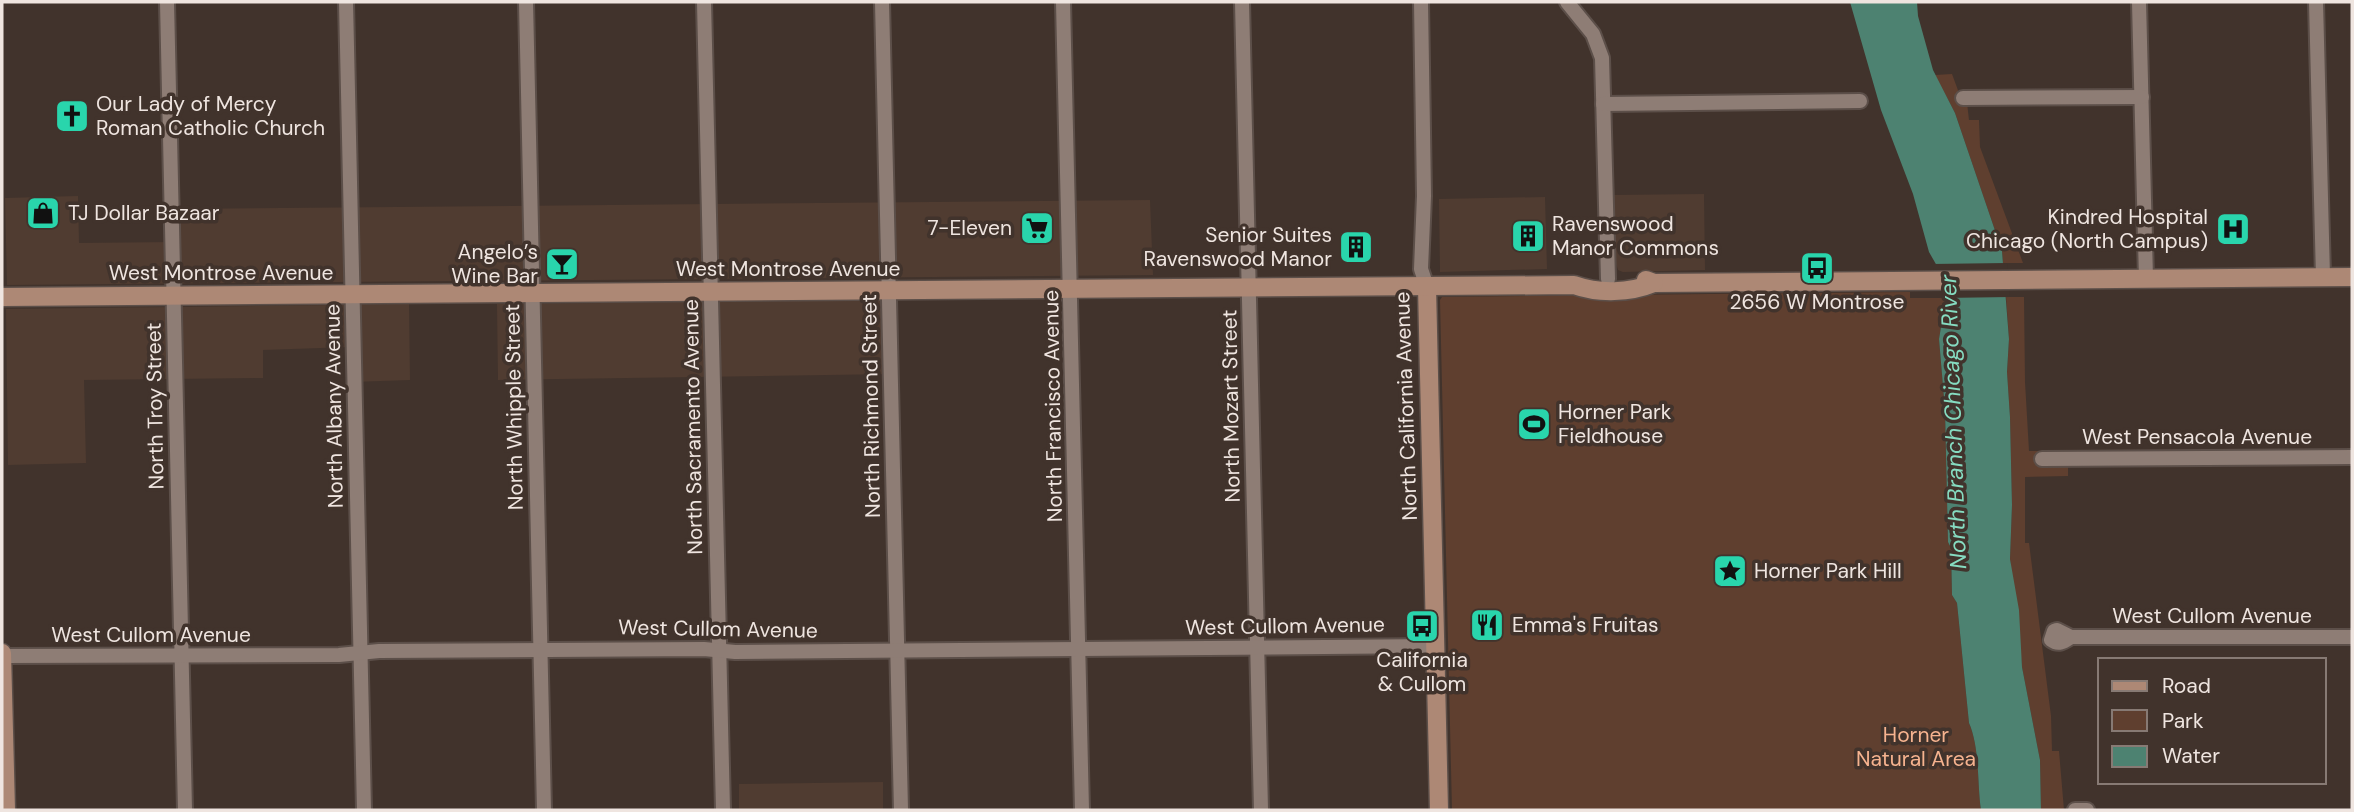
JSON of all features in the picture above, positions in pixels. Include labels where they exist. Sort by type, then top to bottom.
[{"type":"main road","name":"West Montrose Avenue","points":[[1574,285],[1604,275],[1640,278],[1654,283],[2352,277]]},
{"type":"main road","name":"West Montrose Avenue","points":[[2,297],[1574,285],[1588,290],[1638,290],[1654,283]]},
{"type":"main road","name":"North California Avenue","points":[[1427,287],[1438,810]]},
{"type":"main road","points":[[2,655],[6,810]]},
{"type":"street","name":"North Troy Street","points":[[167,2],[185,810]]},
{"type":"street","name":"North Albany Avenue","points":[[346,2],[364,810]]},
{"type":"street","name":"North Whipple Street","points":[[526,2],[544,810]]},
{"type":"street","name":"North Sacramento Avenue","points":[[704,2],[723,810]]},
{"type":"street","name":"North Richmond Street","points":[[882,2],[901,810]]},
{"type":"street","name":"North Francisco Avenue","points":[[1063,2],[1082,810]]},
{"type":"street","name":"North Mozart Street","points":[[1242,2],[1261,810]]},
{"type":"street","name":"North California Avenue","points":[[1421,2],[1424,196],[1421,269],[1427,287]]},
{"type":"street","points":[[1567,2],[1593,34],[1602,58],[1604,275]]},
{"type":"street","points":[[2140,2],[2146,279]]},
{"type":"street","points":[[2316,2],[2323,278]]},
{"type":"street","points":[[1963,98],[2142,97]]},
{"type":"street","points":[[1603,104],[1860,101]]},
{"type":"street","name":"West Pensacola Avenue","points":[[2042,458],[2352,457]]},
{"type":"street","name":"West Cullom Avenue","points":[[2071,637],[2352,637]]},
{"type":"street","name":"West Cullom Avenue","points":[[2,655],[1435,646]]},
{"type":"street","points":[[2075,810],[2087,810]]},
{"type":"shaded area","points":[[1704,194],[1705,270],[1618,270],[1613,253],[1612,195]]},
{"type":"shaded area","points":[[78,196],[79,243],[174,242],[174,209],[1150,200],[1153,275],[7,285],[5,198]]},
{"type":"shaded area","name":"Ravenswood Manor Commons","points":[[1545,197],[1547,269],[1440,272],[1439,199]]},
{"type":"shaded area","points":[[888,300],[891,374],[498,380],[497,304]]},
{"type":"shaded area","points":[[409,304],[410,380],[352,382],[350,347],[263,350],[263,378],[84,380],[86,463],[8,465],[6,309]]},
{"type":"shaded area","points":[[883,782],[883,810],[739,810],[739,784]]},
{"type":"green space","points":[[1952,74],[1959,93],[1966,94],[1969,120],[1979,120],[1980,147],[2023,263],[2003,263],[2002,251],[1955,113],[1935,75]]},
{"type":"green space","name":"Horner Natural Area","points":[[1910,292],[1910,298],[1946,298],[1939,339],[1945,410],[1948,542],[1951,548],[1952,595],[1957,603],[1969,723],[1977,754],[1981,810],[1452,810],[1442,297]]},
{"type":"green space","points":[[2006,297],[2024,297],[2029,451],[2042,451],[2042,466],[2068,465],[2068,476],[2025,477],[2025,543],[2029,543],[2051,716],[2052,751],[2059,751],[2064,810],[2041,810],[2040,760],[2022,667],[2010,559],[2012,505]]},
{"type":"water","name":"North Branch Chicago River","points":[[1850,2],[1917,2],[1918,16],[1933,70],[1955,113],[2002,251],[2009,339],[2007,372],[2012,505],[2010,559],[2019,610],[2022,667],[2040,760],[2041,810],[1981,810],[1977,754],[1969,723],[1957,603],[1952,595],[1951,548],[1948,542],[1945,410],[1939,339],[1946,297],[1941,273],[1929,252],[1913,194],[1881,110]]},
{"type":"pier","points":[[2007,263],[2010,297],[1942,298],[1937,274],[1931,264]]},
{"type":"place","name":"Our Lady of Mercy Roman Catholic Church","points":[[72,116]]},
{"type":"place","name":"TJ Dollar Bazaar","points":[[43,213]]},
{"type":"place","name":"7-Eleven","points":[[1037,228]]},
{"type":"place","name":"Kindred Hospital Chicago (North Campus)","points":[[2233,229]]},
{"type":"place","name":"Ravenswood Manor Commons","points":[[1528,236]]},
{"type":"place","name":"Senior Suites Ravenswood Manor","points":[[1356,247]]},
{"type":"place","name":"Angelo’s Wine Bar","points":[[562,264]]},
{"type":"place","name":"2656 W Montrose","points":[[1817,268]]},
{"type":"place","name":"Horner Park Fieldhouse","points":[[1534,424]]},
{"type":"place","name":"Horner Park Hill","points":[[1730,571]]},
{"type":"place","name":"Emma's Fruitas","points":[[1487,625]]},
{"type":"place","name":"California & Cullom","points":[[1422,626]]}]
